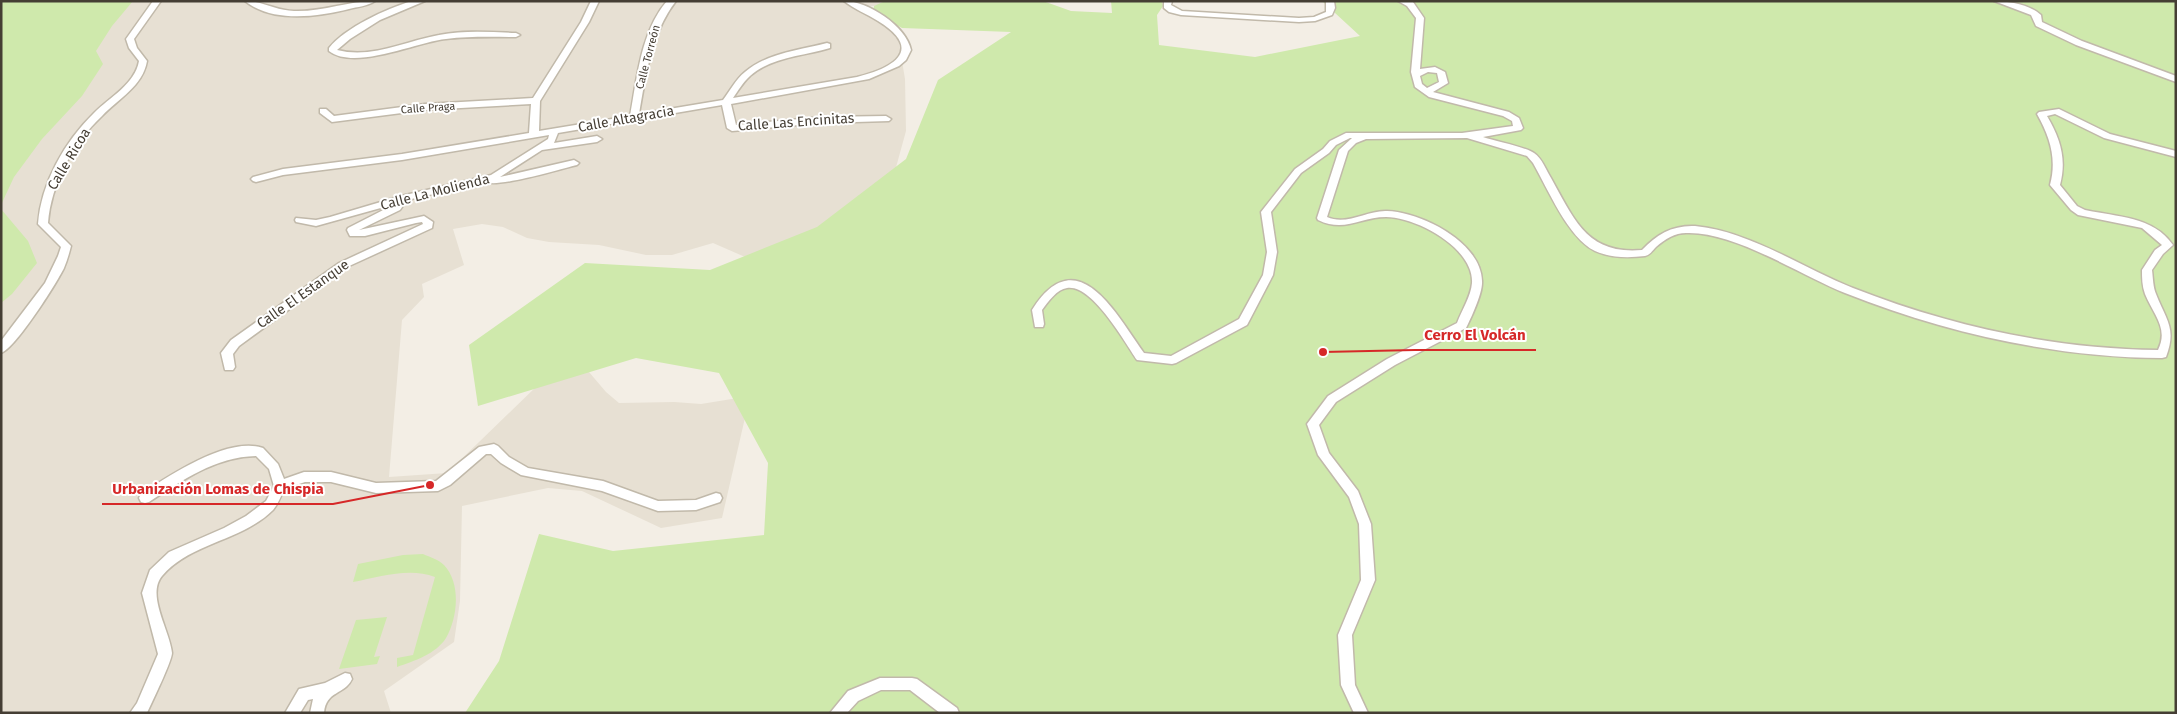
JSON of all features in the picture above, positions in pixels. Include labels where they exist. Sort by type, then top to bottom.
[{"type":"street","name":"Calle Ricoa","points":[[1,349],[36,306],[64,257],[66,246],[43,224],[43,213],[52,181],[93,119],[140,72],[142,61],[132,48],[130,39],[157,1]]},
{"type":"street","points":[[249,1],[264,8],[297,12],[331,10],[371,1]]},
{"type":"street","points":[[421,1],[392,11],[367,24],[337,44],[333,48],[334,51],[344,55],[364,55],[440,37],[470,34],[516,35]]},
{"type":"street","points":[[534,134],[536,101],[585,22],[594,1]]},
{"type":"street","name":"Calle Torreón","points":[[634,118],[639,89],[656,24],[665,7],[672,1]]},
{"type":"street","name":"Calle Altagracia","points":[[256,179],[282,172],[402,157],[871,77],[898,64],[906,53],[906,47],[899,33],[884,21],[848,1]]},
{"type":"street","points":[[1168,1],[1167,6],[1181,13],[1299,20],[1329,13],[1331,8],[1330,1]]},
{"type":"street","points":[[1038,324],[1036,310],[1048,295],[1063,284],[1080,284],[1101,301],[1142,357],[1154,360],[1172,360],[1243,322],[1268,275],[1272,252],[1266,212],[1298,171],[1326,152],[1333,143],[1349,135],[1464,135],[1505,132],[1518,128],[1516,120],[1506,114],[1432,95],[1418,85],[1416,76],[1420,18],[1410,4],[1402,1]]},
{"type":"street","points":[[1998,1],[2034,13],[2037,15],[2037,22],[2039,24],[2079,43],[2176,78]]},
{"type":"street","points":[[726,102],[748,74],[764,63],[827,46]]},
{"type":"street","points":[[1416,76],[1420,72],[1428,70],[1441,72],[1444,83],[1427,92]]},
{"type":"street","name":"Calle Praga","points":[[323,111],[332,119],[418,108],[536,101]]},
{"type":"street","name":"Calle Las Encinitas","points":[[726,102],[732,128],[822,120],[886,119]]},
{"type":"street","points":[[1464,135],[1530,154],[1537,162],[1580,232],[1592,244],[1607,251],[1628,255],[1645,253],[1657,239],[1669,232],[1688,229],[1717,233],[1765,250],[1848,290],[1955,325],[2057,347],[2135,354],[2162,354],[2170,343],[2171,331],[2151,296],[2147,270],[2158,252],[2168,245],[2159,235],[2145,225],[2082,213],[2063,196],[2055,185],[2059,168],[2059,152],[2042,114],[2056,111],[2107,136],[2176,154]]},
{"type":"street","name":"Calle La Molienda","points":[[300,220],[316,223],[331,220],[404,198],[494,177],[552,140],[554,131]]},
{"type":"street","points":[[1361,713],[1348,685],[1345,635],[1368,580],[1365,524],[1354,495],[1324,455],[1314,424],[1332,399],[1391,362],[1462,325],[1477,282],[1470,258],[1452,240],[1417,220],[1387,213],[1357,218],[1340,224],[1329,222],[1322,218],[1344,150],[1353,141],[1365,136]]},
{"type":"street","points":[[539,148],[597,139]]},
{"type":"street","points":[[481,181],[504,180],[574,163]]},
{"type":"street","name":"Calle El Estanque","points":[[229,367],[227,353],[235,343],[343,265],[428,226],[428,222],[424,219],[354,234],[352,230],[397,208],[404,198]]},
{"type":"street","points":[[137,713],[142,708],[165,654],[149,594],[156,574],[174,556],[229,532],[251,520],[270,505],[280,486],[304,477],[331,477],[376,488],[438,486],[446,482],[483,450],[494,449],[505,460],[525,472],[604,486],[658,506],[696,505],[716,498]]},
{"type":"street","points":[[144,498],[182,474],[217,457],[241,450],[259,451],[274,467],[280,486]]},
{"type":"street","points":[[292,713],[304,694],[325,690],[346,679]]},
{"type":"street","points":[[837,713],[853,696],[880,684],[912,684],[952,713]]},
{"type":"street","points":[[317,713],[317,704],[325,690]]},
{"type":"shaded area","points":[[1,1],[928,1],[863,7],[897,31],[905,79],[906,131],[887,200],[752,260],[713,243],[672,255],[646,255],[599,245],[549,242],[527,238],[503,227],[482,224],[453,229],[464,265],[422,284],[424,297],[402,320],[389,477],[447,473],[572,352],[606,392],[619,403],[674,402],[701,404],[750,396],[722,518],[661,528],[582,491],[548,488],[462,506],[460,601],[454,642],[384,691],[391,713],[1,713]]},
{"type":"green space","points":[[1,1],[133,1],[112,26],[96,51],[103,64],[82,96],[42,139],[14,177],[1,205]]},
{"type":"green space","points":[[885,1],[1043,1],[1071,11],[1112,13],[1111,1],[1162,1],[1163,6],[1157,15],[1159,45],[1255,57],[1360,36],[1322,1],[2176,1],[2176,713],[465,713],[499,661],[539,534],[613,551],[764,535],[768,463],[719,373],[636,358],[478,406],[469,345],[585,263],[710,270],[817,227],[906,159],[938,80],[1011,32],[902,28],[873,12],[874,6]]},
{"type":"green space","points":[[1,209],[28,241],[37,263],[12,294],[1,303]]},
{"type":"green space","points":[[423,554],[442,563],[449,572],[453,581],[456,600],[453,620],[442,644],[431,653],[397,667],[397,658],[413,655],[435,577],[425,574],[405,573],[353,582],[358,564],[403,555]]},
{"type":"green space","points":[[387,617],[374,657],[380,656],[377,664],[339,669],[356,620]]},
{"type":"place","name":"Cerro El Volcán","points":[[1323,352]]},
{"type":"place","name":"Urbanización Lomas de Chispia","points":[[430,485]]}]
